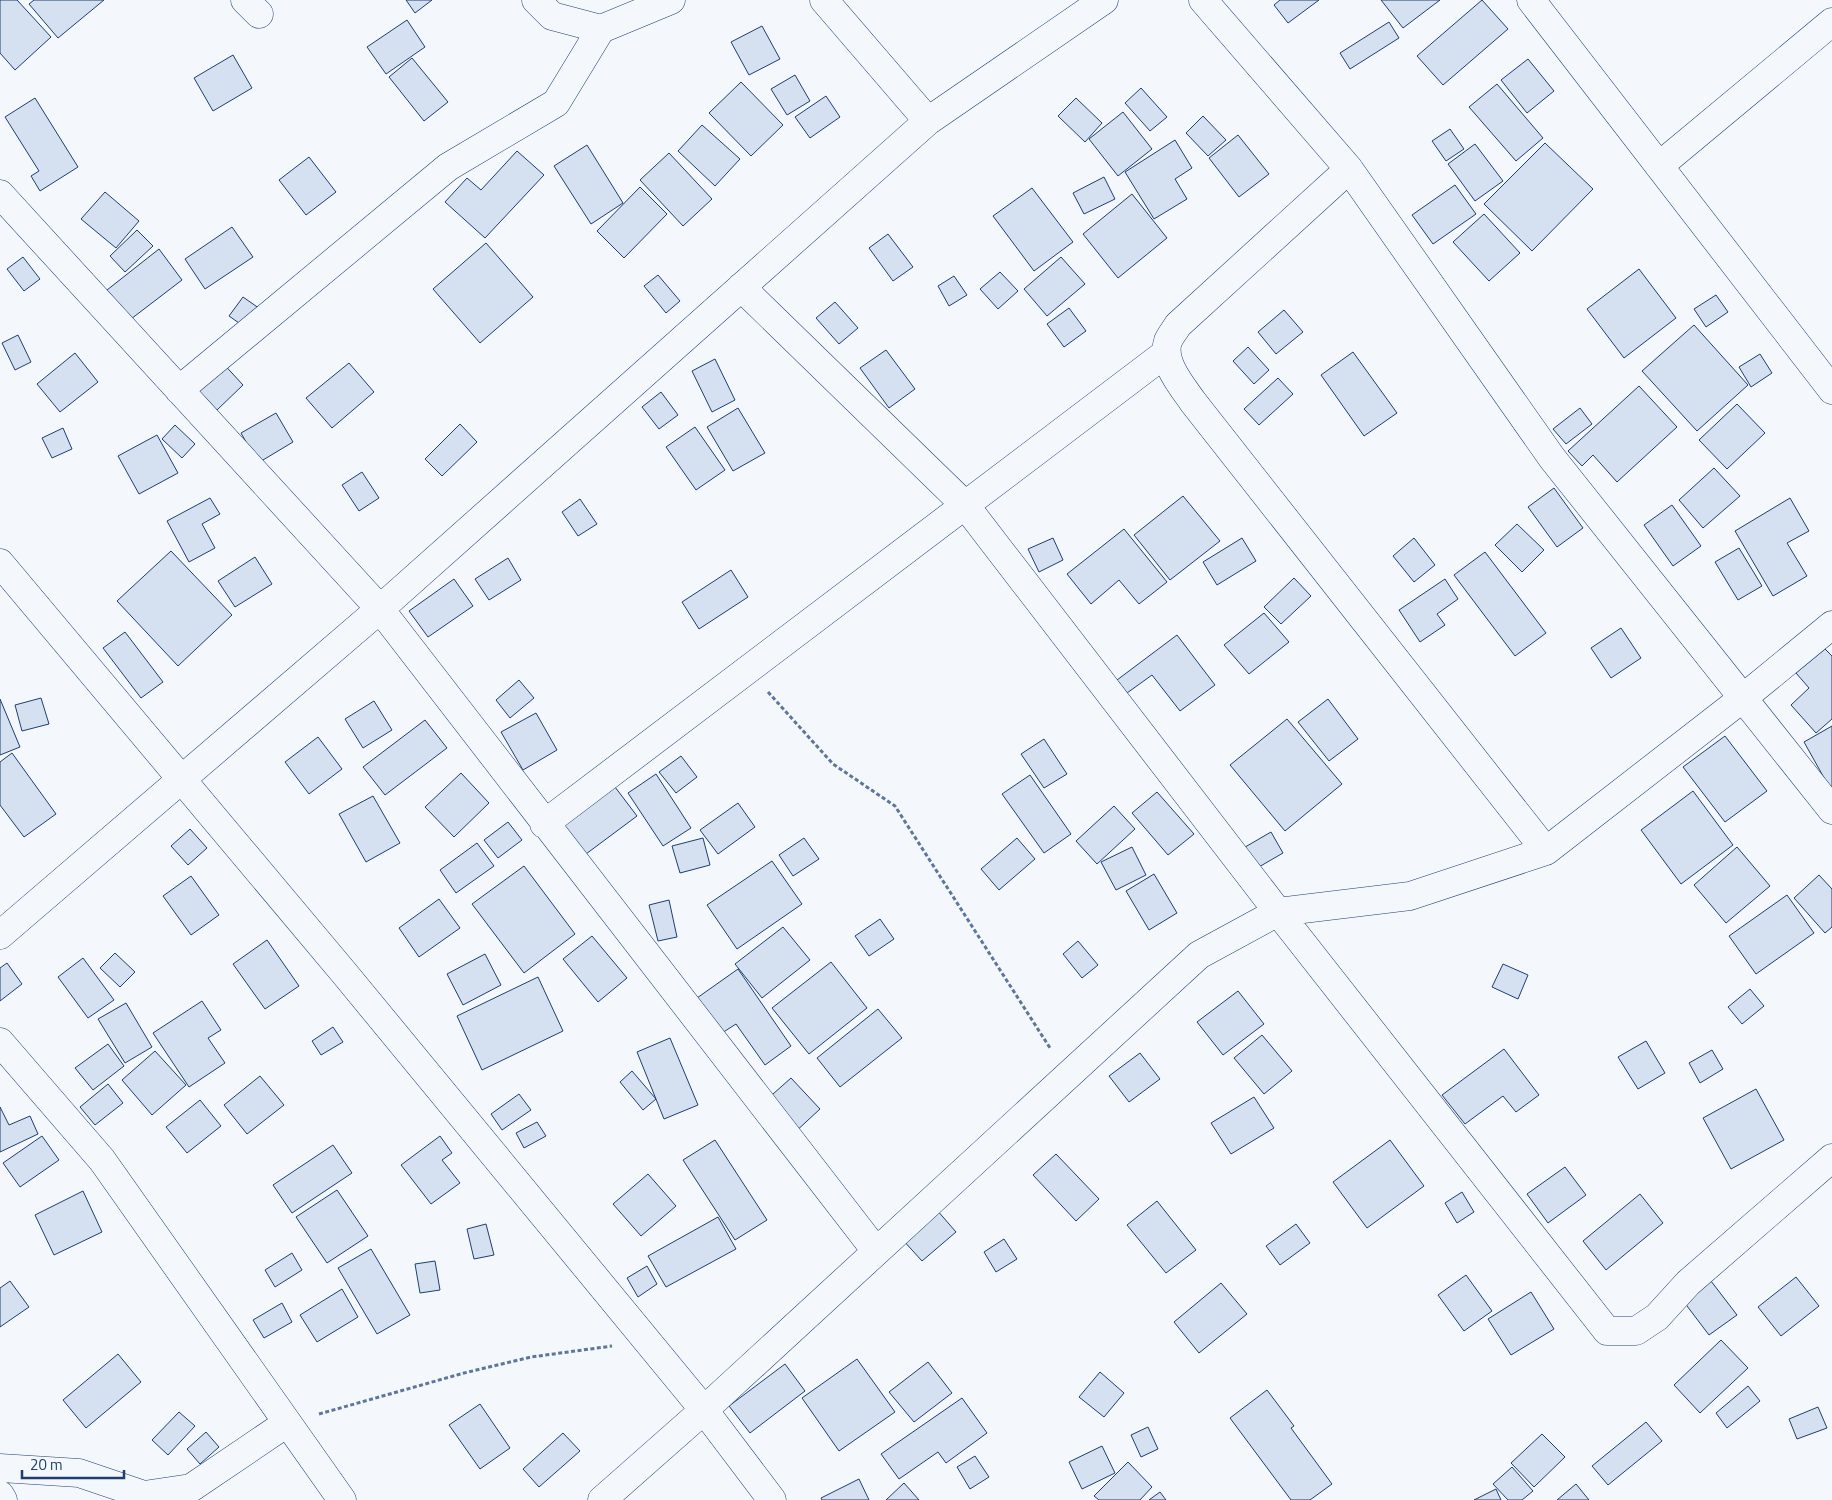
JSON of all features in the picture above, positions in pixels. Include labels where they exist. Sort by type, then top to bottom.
[{"type":"street","points":[[536,0],[552,16],[601,29]]},
{"type":"street","points":[[179,390],[448,167],[556,103],[601,29],[671,0]]},
{"type":"street","points":[[824,0],[928,121]]},
{"type":"street","points":[[0,935],[182,781],[380,609],[928,121],[1104,0]]},
{"type":"street","points":[[1203,0],[1349,169],[1552,458],[1832,810]]},
{"type":"street","points":[[1531,0],[1832,390]]},
{"type":"street","points":[[1659,166],[1832,22]]},
{"type":"street","points":[[1349,169],[1178,325],[1168,341],[1166,353],[1174,373],[1193,402],[1546,851]]},
{"type":"street","points":[[0,194],[380,609],[544,824],[876,1251]]},
{"type":"street","points":[[741,287],[964,506],[1278,912],[1607,1331],[1636,1331],[1657,1317],[1688,1283],[1832,1158]]},
{"type":"street","points":[[544,824],[1166,353]]},
{"type":"street","points":[[0,563],[345,974],[704,1410],[772,1500]]},
{"type":"street","points":[[602,1500],[704,1410],[1199,955],[1278,912],[1410,896],[1546,851],[1743,698],[1832,625]]},
{"type":"street","points":[[0,1042],[102,1160],[342,1500]]},
{"type":"street","points":[[0,1468],[79,1473],[144,1495],[191,1488],[287,1423]]},
{"type":"street","points":[[0,1496],[3,1500]]},
{"type":"path","points":[[748,670],[833,764],[895,806],[1067,1075]]},
{"type":"path","points":[[287,1423],[464,1373],[531,1357],[647,1341]]},
{"type":"building","points":[[0,0],[17,0],[51,37],[15,70],[0,53]]},
{"type":"building","points":[[34,0],[104,0],[58,38],[29,4]]},
{"type":"building","points":[[406,0],[432,0],[415,13]]},
{"type":"building","points":[[1280,0],[1319,0],[1288,23],[1274,5]]},
{"type":"building","points":[[1381,0],[1440,0],[1403,28]]},
{"type":"building","points":[[1482,0],[1508,29],[1443,85],[1417,56]]},
{"type":"building","points":[[407,20],[425,47],[386,74],[367,47]]},
{"type":"building","points":[[1389,22],[1399,38],[1350,69],[1340,53]]},
{"type":"building","points":[[762,26],[780,59],[749,75],[731,42]]},
{"type":"building","points":[[233,55],[252,88],[213,111],[194,78]]},
{"type":"building","points":[[412,58],[448,102],[424,121],[389,77]]},
{"type":"building","points":[[1528,59],[1554,91],[1527,113],[1501,80]]},
{"type":"building","points":[[795,75],[810,101],[787,115],[771,89]]},
{"type":"building","points":[[741,82],[783,125],[751,156],[709,113]]},
{"type":"building","points":[[1497,84],[1543,138],[1516,161],[1469,107]]},
{"type":"building","points":[[1141,88],[1167,117],[1150,131],[1125,103]]},
{"type":"building","points":[[826,96],[840,117],[810,138],[795,117]]},
{"type":"building","points":[[35,98],[78,167],[40,191],[31,176],[39,171],[5,117]]},
{"type":"building","points":[[1076,98],[1102,123],[1085,142],[1058,116]]},
{"type":"building","points":[[1123,112],[1152,149],[1118,176],[1089,139]]},
{"type":"building","points":[[1203,116],[1226,140],[1208,156],[1186,133]]},
{"type":"building","points":[[702,125],[740,159],[715,186],[678,151]]},
{"type":"building","points":[[1450,129],[1464,149],[1446,161],[1432,141]]},
{"type":"building","points":[[1238,135],[1269,174],[1239,197],[1209,158]]},
{"type":"building","points":[[1175,140],[1192,168],[1175,179],[1187,199],[1154,219],[1125,172]]},
{"type":"building","points":[[1545,143],[1593,189],[1532,251],[1484,204]]},
{"type":"building","points":[[1475,144],[1503,181],[1475,201],[1448,164]]},
{"type":"building","points":[[587,145],[623,203],[591,224],[554,166]]},
{"type":"building","points":[[517,151],[544,175],[485,238],[445,202],[467,178],[481,190]]},
{"type":"building","points":[[669,153],[712,199],[683,226],[640,180]]},
{"type":"building","points":[[309,157],[336,192],[306,215],[279,180]]},
{"type":"building","points":[[1104,177],[1115,199],[1084,214],[1073,193]]},
{"type":"building","points":[[1455,185],[1476,214],[1433,244],[1412,215]]},
{"type":"building","points":[[640,187],[667,214],[624,258],[597,231]]},
{"type":"building","points":[[1032,188],[1073,242],[1034,271],[993,216]]},
{"type":"building","points":[[105,192],[139,221],[116,248],[81,219]]},
{"type":"building","points":[[1132,194],[1167,238],[1118,278],[1083,234]]},
{"type":"building","points":[[1484,214],[1520,253],[1489,281],[1453,242]]},
{"type":"building","points":[[232,227],[253,257],[205,289],[185,259]]},
{"type":"building","points":[[137,230],[153,246],[125,272],[110,256]]},
{"type":"building","points":[[888,234],[913,267],[893,281],[869,248]]},
{"type":"building","points":[[486,243],[533,297],[480,343],[433,289]]},
{"type":"building","points":[[159,249],[182,280],[131,319],[107,290]]},
{"type":"building","points":[[23,257],[40,279],[24,291],[7,269]]},
{"type":"building","points":[[1061,257],[1085,284],[1047,316],[1024,289]]},
{"type":"building","points":[[1639,269],[1676,318],[1624,358],[1587,309]]},
{"type":"building","points":[[1000,272],[1018,291],[998,309],[980,289]]},
{"type":"building","points":[[658,275],[680,301],[666,313],[644,286]]},
{"type":"building","points":[[954,276],[967,295],[949,306],[938,286]]},
{"type":"building","points":[[1716,295],[1728,312],[1706,327],[1694,309]]},
{"type":"building","points":[[243,297],[273,318],[259,337],[229,316]]},
{"type":"building","points":[[835,302],[858,328],[839,344],[816,318]]},
{"type":"building","points":[[1069,308],[1086,331],[1064,347],[1047,324]]},
{"type":"building","points":[[1284,310],[1303,332],[1276,354],[1258,332]]},
{"type":"building","points":[[1694,325],[1748,385],[1697,431],[1642,371]]},
{"type":"building","points":[[18,335],[31,362],[15,370],[2,343]]},
{"type":"building","points":[[1248,347],[1269,370],[1254,384],[1233,361]]},
{"type":"building","points":[[886,350],[915,389],[889,408],[860,368]]},
{"type":"building","points":[[1353,352],[1397,413],[1364,436],[1321,375]]},
{"type":"building","points":[[75,353],[98,382],[60,412],[37,384]]},
{"type":"building","points":[[1760,354],[1772,373],[1751,387],[1739,367]]},
{"type":"building","points":[[715,359],[735,400],[712,412],[692,371]]},
{"type":"building","points":[[220,360],[243,385],[217,410],[193,385]]},
{"type":"building","points":[[349,363],[374,392],[332,428],[306,398]]},
{"type":"building","points":[[1278,378],[1293,394],[1259,425],[1244,409]]},
{"type":"building","points":[[1639,386],[1677,427],[1617,482],[1593,455],[1582,466],[1568,451]]},
{"type":"building","points":[[661,392],[678,415],[659,429],[642,407]]},
{"type":"building","points":[[1737,404],[1765,433],[1727,469],[1699,440]]},
{"type":"building","points":[[738,408],[765,453],[733,471],[707,427]]},
{"type":"building","points":[[1580,408],[1592,424],[1566,444],[1553,429]]},
{"type":"building","points":[[276,413],[293,442],[258,463],[241,433]]},
{"type":"building","points":[[460,424],[477,442],[442,476],[425,459]]},
{"type":"building","points":[[175,425],[195,444],[182,458],[162,439]]},
{"type":"building","points":[[695,427],[725,470],[696,490],[666,447]]},
{"type":"building","points":[[63,428],[72,449],[52,458],[42,438]]},
{"type":"building","points":[[157,435],[178,473],[139,494],[118,456]]},
{"type":"building","points":[[1714,468],[1740,496],[1703,528],[1679,500]]},
{"type":"building","points":[[362,472],[379,498],[359,511],[342,485]]},
{"type":"building","points":[[1554,488],[1583,528],[1557,547],[1528,507]]},
{"type":"building","points":[[1183,496],[1220,541],[1170,580],[1134,535]]},
{"type":"building","points":[[210,498],[220,514],[202,524],[215,548],[189,562],[167,521]]},
{"type":"building","points":[[1790,498],[1809,531],[1787,543],[1807,576],[1773,596],[1735,531]]},
{"type":"building","points":[[580,499],[597,524],[578,536],[562,512]]},
{"type":"building","points":[[1672,505],[1701,546],[1673,566],[1644,525]]},
{"type":"building","points":[[1517,524],[1544,550],[1522,572],[1495,545]]},
{"type":"building","points":[[1124,529],[1167,582],[1139,604],[1119,580],[1091,604],[1067,574]]},
{"type":"building","points":[[1053,538],[1063,560],[1039,572],[1028,549]]},
{"type":"building","points":[[1242,538],[1256,561],[1217,585],[1203,562]]},
{"type":"building","points":[[1414,538],[1435,565],[1414,582],[1393,556]]},
{"type":"building","points":[[1739,548],[1762,586],[1738,600],[1715,562]]},
{"type":"building","points":[[171,551],[232,615],[178,666],[117,601]]},
{"type":"building","points":[[1485,552],[1546,633],[1515,656],[1454,575]]},
{"type":"building","points":[[255,557],[272,584],[235,607],[218,581]]},
{"type":"building","points":[[508,558],[521,580],[489,600],[475,579]]},
{"type":"building","points":[[731,570],[748,597],[699,629],[682,602]]},
{"type":"building","points":[[1294,578],[1311,596],[1281,624],[1264,607]]},
{"type":"building","points":[[454,579],[473,606],[428,637],[409,611]]},
{"type":"building","points":[[1445,579],[1458,599],[1437,614],[1445,625],[1420,642],[1399,610]]},
{"type":"building","points":[[1264,613],[1289,642],[1249,674],[1224,645]]},
{"type":"building","points":[[1621,628],[1641,658],[1611,678],[1591,648]]},
{"type":"building","points":[[125,632],[163,682],[141,698],[103,648]]},
{"type":"building","points":[[1177,635],[1215,685],[1180,711],[1152,675],[1127,693],[1117,680]]},
{"type":"building","points":[[1825,649],[1832,656],[1832,719],[1816,733],[1791,705],[1809,688],[1796,673]]},
{"type":"building","points":[[519,680],[534,698],[510,718],[496,700]]},
{"type":"building","points":[[41,698],[49,724],[22,731],[15,705]]},
{"type":"building","points":[[0,699],[20,747],[0,755]]},
{"type":"building","points":[[1328,699],[1358,739],[1329,761],[1298,722]]},
{"type":"building","points":[[374,701],[392,730],[363,748],[345,719]]},
{"type":"building","points":[[536,713],[557,750],[523,770],[501,732]]},
{"type":"building","points":[[1287,719],[1342,784],[1285,831],[1230,765]]},
{"type":"building","points":[[425,720],[447,748],[385,795],[363,767]]},
{"type":"building","points":[[1832,726],[1832,792],[1804,742]]},
{"type":"building","points":[[1725,736],[1767,791],[1725,822],[1683,767]]},
{"type":"building","points":[[318,737],[342,769],[309,794],[285,762]]},
{"type":"building","points":[[1044,739],[1067,774],[1044,788],[1021,754]]},
{"type":"building","points":[[12,753],[56,814],[24,837],[0,805],[0,762]]},
{"type":"building","points":[[681,756],[697,777],[676,793],[659,772]]},
{"type":"building","points":[[461,773],[489,803],[454,837],[425,807]]},
{"type":"building","points":[[656,774],[691,828],[663,846],[628,793]]},
{"type":"building","points":[[1030,775],[1071,834],[1044,853],[1002,794]]},
{"type":"building","points":[[615,787],[637,816],[586,854],[564,825]]},
{"type":"building","points":[[1693,791],[1733,845],[1681,884],[1641,830]]},
{"type":"building","points":[[1157,792],[1194,834],[1168,855],[1132,813]]},
{"type":"building","points":[[373,796],[400,843],[366,862],[339,814]]},
{"type":"building","points":[[738,803],[755,827],[718,854],[700,830]]},
{"type":"building","points":[[1114,806],[1135,829],[1097,864],[1076,841]]},
{"type":"building","points":[[508,822],[522,840],[498,858],[484,840]]},
{"type":"building","points":[[190,829],[207,848],[188,865],[171,846]]},
{"type":"building","points":[[1271,832],[1283,853],[1252,871],[1240,850]]},
{"type":"building","points":[[703,838],[710,865],[680,873],[672,846]]},
{"type":"building","points":[[804,838],[819,859],[793,876],[779,855]]},
{"type":"building","points":[[1017,838],[1035,859],[999,890],[981,869]]},
{"type":"building","points":[[477,843],[494,866],[456,893],[440,870]]},
{"type":"building","points":[[1132,847],[1146,875],[1116,890],[1101,862]]},
{"type":"building","points":[[1737,847],[1770,886],[1726,923],[1694,885]]},
{"type":"building","points":[[772,861],[802,904],[737,949],[707,905]]},
{"type":"building","points":[[524,866],[575,934],[524,973],[472,904]]},
{"type":"building","points":[[1154,874],[1177,913],[1149,930],[1126,891]]},
{"type":"building","points":[[1819,875],[1832,889],[1832,927],[1825,933],[1794,898]]},
{"type":"building","points":[[191,876],[219,915],[191,935],[163,896]]},
{"type":"building","points":[[1787,895],[1814,933],[1756,974],[1729,936]]},
{"type":"building","points":[[439,899],[460,928],[419,957],[399,928]]},
{"type":"building","points":[[669,900],[677,937],[658,941],[649,905]]},
{"type":"building","points":[[880,919],[894,939],[869,956],[855,936]]},
{"type":"building","points":[[783,927],[810,960],[762,998],[735,964]]},
{"type":"building","points":[[592,936],[627,978],[598,1002],[563,959]]},
{"type":"building","points":[[267,940],[299,986],[265,1009],[233,964]]},
{"type":"building","points":[[1078,941],[1098,965],[1082,978],[1063,954]]},
{"type":"building","points":[[115,953],[135,972],[120,987],[100,968]]},
{"type":"building","points":[[485,954],[501,985],[463,1005],[447,974]]},
{"type":"building","points":[[83,958],[114,1000],[88,1018],[58,977]]},
{"type":"building","points":[[831,962],[867,1008],[809,1054],[772,1008]]},
{"type":"building","points":[[7,963],[22,984],[0,1001],[0,968]]},
{"type":"building","points":[[1503,964],[1528,975],[1518,999],[1492,987]]},
{"type":"building","points":[[738,969],[791,1046],[765,1065],[736,1024],[722,1033],[697,998]]},
{"type":"building","points":[[538,977],[563,1031],[482,1070],[457,1016]]},
{"type":"building","points":[[1750,989],[1764,1006],[1742,1024],[1728,1007]]},
{"type":"building","points":[[1238,991],[1264,1024],[1223,1055],[1197,1022]]},
{"type":"building","points":[[202,1001],[221,1030],[208,1038],[225,1063],[189,1087],[153,1033]]},
{"type":"building","points":[[126,1003],[152,1047],[125,1063],[98,1019]]},
{"type":"building","points":[[878,1009],[902,1038],[840,1087],[817,1058]]},
{"type":"building","points":[[333,1027],[343,1042],[321,1055],[312,1041]]},
{"type":"building","points":[[1262,1035],[1292,1071],[1264,1094],[1234,1058]]},
{"type":"building","points":[[670,1038],[698,1105],[664,1119],[637,1052]]},
{"type":"building","points":[[1646,1041],[1665,1073],[1638,1089],[1618,1057]]},
{"type":"building","points":[[108,1044],[124,1066],[93,1090],[75,1068]]},
{"type":"building","points":[[1504,1049],[1539,1095],[1516,1112],[1503,1096],[1465,1124],[1442,1095]]},
{"type":"building","points":[[1712,1050],[1723,1069],[1700,1083],[1689,1063]]},
{"type":"building","points":[[155,1051],[186,1085],[152,1115],[122,1080]]},
{"type":"building","points":[[1140,1053],[1160,1079],[1129,1102],[1109,1076]]},
{"type":"building","points":[[632,1071],[656,1099],[643,1110],[620,1082]]},
{"type":"building","points":[[260,1076],[284,1105],[247,1134],[224,1105]]},
{"type":"building","points":[[791,1078],[820,1109],[793,1134],[764,1102]]},
{"type":"building","points":[[108,1084],[123,1103],[95,1125],[80,1107]]},
{"type":"building","points":[[1756,1089],[1784,1140],[1731,1169],[1703,1118]]},
{"type":"building","points":[[519,1094],[531,1110],[502,1130],[491,1114]]},
{"type":"building","points":[[1254,1097],[1274,1128],[1231,1154],[1211,1123]]},
{"type":"building","points":[[200,1100],[221,1126],[187,1153],[166,1127]]},
{"type":"building","points":[[0,1107],[9,1125],[30,1116],[38,1134],[0,1152]]},
{"type":"building","points":[[537,1122],[546,1136],[524,1148],[516,1133]]},
{"type":"building","points":[[42,1136],[59,1160],[20,1187],[3,1163]]},
{"type":"building","points":[[440,1136],[452,1153],[442,1160],[460,1183],[431,1204],[401,1165]]},
{"type":"building","points":[[715,1140],[767,1220],[735,1240],[683,1160]]},
{"type":"building","points":[[1390,1140],[1424,1186],[1367,1228],[1333,1182]]},
{"type":"building","points":[[333,1145],[352,1173],[292,1213],[273,1185]]},
{"type":"building","points":[[1056,1154],[1099,1199],[1076,1221],[1033,1175]]},
{"type":"building","points":[[1565,1167],[1586,1195],[1548,1223],[1527,1194]]},
{"type":"building","points":[[648,1174],[676,1206],[641,1236],[613,1204]]},
{"type":"building","points":[[337,1190],[368,1236],[327,1263],[296,1217]]},
{"type":"building","points":[[83,1191],[102,1232],[54,1255],[35,1215]]},
{"type":"building","points":[[1462,1192],[1474,1212],[1457,1223],[1445,1203]]},
{"type":"building","points":[[1640,1194],[1663,1223],[1606,1270],[1583,1241]]},
{"type":"building","points":[[1157,1201],[1196,1250],[1166,1273],[1127,1225]]},
{"type":"building","points":[[936,1209],[956,1232],[922,1261],[902,1239]]},
{"type":"building","points":[[718,1217],[736,1249],[666,1287],[648,1256]]},
{"type":"building","points":[[486,1224],[494,1255],[474,1259],[467,1229]]},
{"type":"building","points":[[1296,1224],[1310,1243],[1280,1265],[1266,1246]]},
{"type":"building","points":[[1004,1239],[1017,1259],[996,1272],[984,1252]]},
{"type":"building","points":[[371,1249],[410,1315],[377,1334],[338,1268]]},
{"type":"building","points":[[292,1253],[302,1270],[275,1287],[265,1270]]},
{"type":"building","points":[[435,1261],[440,1290],[420,1293],[415,1264]]},
{"type":"building","points":[[647,1266],[657,1284],[638,1297],[627,1278]]},
{"type":"building","points":[[1466,1275],[1492,1311],[1464,1331],[1438,1295]]},
{"type":"building","points":[[1796,1277],[1819,1306],[1781,1336],[1758,1307]]},
{"type":"building","points":[[10,1281],[29,1307],[0,1327],[0,1288]]},
{"type":"building","points":[[1711,1281],[1737,1315],[1709,1335],[1684,1302]]},
{"type":"building","points":[[1221,1283],[1247,1314],[1199,1353],[1174,1322]]},
{"type":"building","points":[[342,1289],[358,1317],[317,1342],[300,1315]]},
{"type":"building","points":[[1531,1292],[1554,1329],[1511,1355],[1488,1319]]},
{"type":"building","points":[[282,1303],[292,1322],[264,1338],[253,1320]]},
{"type":"building","points":[[1721,1340],[1748,1368],[1700,1413],[1674,1385]]},
{"type":"building","points":[[118,1354],[141,1382],[86,1428],[63,1400]]},
{"type":"building","points":[[857,1359],[895,1412],[839,1451],[802,1398]]},
{"type":"building","points":[[928,1362],[952,1393],[914,1422],[889,1392]]},
{"type":"building","points":[[785,1364],[805,1391],[750,1433],[729,1406]]},
{"type":"building","points":[[1100,1372],[1124,1393],[1104,1417],[1079,1397]]},
{"type":"building","points":[[1748,1386],[1760,1401],[1727,1428],[1716,1413]]},
{"type":"building","points":[[1267,1390],[1294,1426],[1291,1428],[1332,1484],[1310,1500],[1291,1500],[1230,1418]]},
{"type":"building","points":[[962,1398],[987,1433],[946,1463],[938,1452],[899,1479],[881,1454]]},
{"type":"building","points":[[480,1404],[510,1448],[480,1469],[449,1425]]},
{"type":"building","points":[[1818,1407],[1827,1428],[1797,1439],[1789,1419]]},
{"type":"building","points":[[179,1412],[195,1426],[168,1455],[152,1440]]},
{"type":"building","points":[[1646,1422],[1662,1441],[1608,1485],[1592,1466]]},
{"type":"building","points":[[1148,1427],[1158,1449],[1141,1457],[1131,1435]]},
{"type":"building","points":[[206,1432],[219,1447],[200,1464],[187,1449]]},
{"type":"building","points":[[563,1433],[580,1451],[539,1487],[523,1469]]},
{"type":"building","points":[[1542,1434],[1565,1457],[1534,1487],[1511,1463]]},
{"type":"building","points":[[1102,1446],[1115,1473],[1082,1489],[1069,1462]]},
{"type":"building","points":[[975,1456],[989,1477],[970,1489],[957,1467]]},
{"type":"building","points":[[1128,1462],[1152,1487],[1140,1500],[1099,1500],[1094,1496]]},
{"type":"building","points":[[1512,1467],[1533,1491],[1522,1500],[1508,1500],[1493,1484]]},
{"type":"building","points":[[859,1479],[869,1500],[822,1500],[821,1498]]},
{"type":"building","points":[[904,1483],[919,1500],[886,1500]]},
{"type":"building","points":[[1576,1484],[1589,1500],[1557,1500]]},
{"type":"building","points":[[1496,1489],[1501,1500],[1474,1500]]},
{"type":"building","points":[[1160,1492],[1166,1500],[1149,1500]]}]
